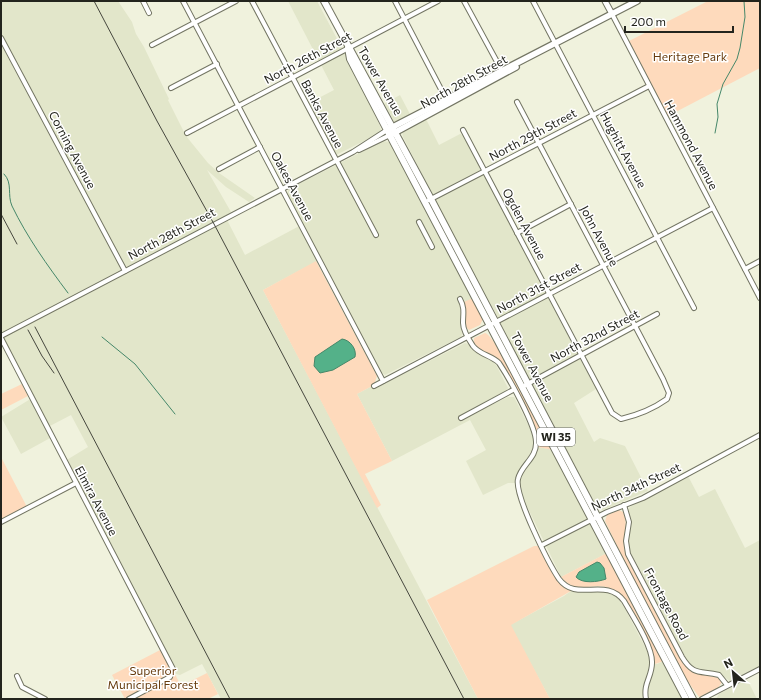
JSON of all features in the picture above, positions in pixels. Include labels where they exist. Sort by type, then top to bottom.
[{"type":"main road","name":"Tower Avenue","points":[[324,1],[348,48],[354,55],[394,130],[489,325],[686,699]]},
{"type":"main road","name":"North 28th Street","points":[[388,133],[426,116],[521,62],[637,1]]},
{"type":"main road","name":"Tower Avenue","points":[[348,48],[350,59],[388,133],[496,322],[693,699]]},
{"type":"main road","name":"North 28th Street","points":[[394,130],[445,100],[504,72]]},
{"type":"street","points":[[143,1],[149,13]]},
{"type":"street","name":"Oakes Avenue","points":[[183,1],[383,381]]},
{"type":"street","points":[[152,45],[236,1]]},
{"type":"street","name":"Banks Avenue","points":[[252,1],[335,161],[376,235]]},
{"type":"street","points":[[395,1],[444,95],[445,100],[442,104],[426,116]]},
{"type":"street","name":"North 26th Street","points":[[187,133],[438,1]]},
{"type":"street","points":[[464,1],[504,72]]},
{"type":"street","name":"Hughitt Avenue","points":[[533,1],[694,308]]},
{"type":"street","name":"Hammond Avenue","points":[[605,1],[760,298]]},
{"type":"street","name":"Corning Avenue","points":[[1,38],[125,271]]},
{"type":"street","points":[[171,88],[217,64]]},
{"type":"street","name":"North 29th Street","points":[[428,201],[649,86]]},
{"type":"street","name":"John Avenue","points":[[517,102],[636,326],[669,393],[667,399],[634,416],[621,419],[612,413]]},
{"type":"street","name":"Ogden Avenue","points":[[463,130],[612,413]]},
{"type":"street","name":"North 28th Street","points":[[1,337],[388,133]]},
{"type":"street","points":[[219,169],[260,147]]},
{"type":"street","points":[[517,233],[571,204]]},
{"type":"street","name":"North 31st Street","points":[[374,386],[713,208]]},
{"type":"street","points":[[419,222],[432,247]]},
{"type":"street","points":[[745,269],[760,261]]},
{"type":"street","points":[[460,299],[464,310],[463,327],[467,336],[475,349],[492,357],[499,363],[536,436],[534,453],[518,477],[517,488],[521,500],[559,579],[567,586],[581,590],[605,589],[616,593],[624,601],[652,658],[651,669],[645,685],[646,699]]},
{"type":"street","name":"North 32nd Street","points":[[522,387],[657,314]]},
{"type":"street","name":"Elmira Avenue","points":[[1,337],[173,669],[170,677],[139,697]]},
{"type":"street","points":[[461,418],[513,390]]},
{"type":"street","name":"North 34th Street","points":[[542,545],[597,516],[646,496],[760,435]]},
{"type":"street","points":[[1,522],[76,483]]},
{"type":"street","name":"Frontage Road","points":[[624,505],[629,522],[626,541],[628,554],[682,657],[693,670],[719,675],[727,686]]},
{"type":"street","points":[[702,699],[760,669]]},
{"type":"street","points":[[17,676],[22,687],[45,699]]},
{"type":"street","points":[[712,694],[713,699]]},
{"type":"street","points":[[129,699],[139,697]]},
{"type":"shaded area","points":[[1,1],[118,1],[132,22],[136,34],[144,47],[186,136],[208,163],[219,173],[255,198],[249,202],[226,187],[207,170],[231,212],[225,216],[245,255],[303,224],[287,193],[289,189],[383,141],[389,142],[400,158],[434,227],[473,298],[460,305],[461,337],[385,375],[381,372],[321,259],[263,290],[478,699],[221,699],[202,664],[180,675],[172,673],[173,669],[65,461],[88,447],[71,415],[48,427],[52,437],[21,454],[1,417],[32,398],[1,338]]},
{"type":"shaded area","points":[[288,1],[317,1],[362,86],[380,126],[381,130],[376,135],[336,155],[307,104],[334,90]]},
{"type":"shaded area","points":[[400,95],[411,116],[395,123],[384,104]]},
{"type":"shaded area","points":[[425,117],[439,145],[460,134],[463,135],[596,389],[574,403],[594,442],[600,438],[625,446],[648,491],[603,510],[597,509],[533,385],[518,360],[493,308],[486,300],[403,137],[402,132],[405,129]]},
{"type":"shaded area","points":[[342,339],[348,341],[352,345],[355,351],[355,357],[333,370],[320,373],[314,366],[315,357]]},
{"type":"shaded area","points":[[465,343],[469,344],[477,353],[495,363],[508,388],[504,393],[467,413],[468,416],[508,397],[514,397],[533,434],[534,446],[553,450],[585,511],[586,517],[607,553],[561,577],[523,498],[520,483],[508,483],[483,495],[466,461],[486,450],[470,420],[392,461],[357,394],[374,385],[376,388]]},
{"type":"shaded area","points":[[688,476],[699,497],[715,489],[745,548],[760,540],[760,666],[730,681],[717,672],[699,671],[689,664],[629,549],[628,540],[632,523],[628,510],[630,507]]},
{"type":"shaded area","points":[[597,562],[604,568],[606,579],[595,582],[586,582],[576,577],[579,572]]},
{"type":"shaded area","points":[[571,591],[580,593],[603,591],[616,596],[624,607],[644,645],[650,658],[650,663],[657,664],[664,661],[683,699],[550,699],[510,625]]},
{"type":"shaded area","points":[[747,679],[757,699],[716,699],[719,694]]},
{"type":"green space","name":"Heritage Park","points":[[708,1],[760,1],[760,68],[668,116],[629,41]]},
{"type":"green space","points":[[316,261],[377,376],[374,385],[357,394],[392,461],[365,474],[381,505],[377,508],[263,290]]},
{"type":"green space","points":[[473,298],[483,319],[480,325],[469,330],[466,327],[466,310],[464,302]]},
{"type":"green space","points":[[485,333],[491,338],[509,367],[553,450],[538,447],[536,429],[503,365],[474,344],[474,338]]},
{"type":"green space","points":[[22,384],[28,396],[1,410],[1,394]]},
{"type":"green space","points":[[1,457],[27,507],[1,520]]},
{"type":"green space","points":[[619,510],[623,512],[626,522],[624,542],[625,552],[683,663],[694,673],[719,678],[722,682],[718,688],[699,697],[686,679],[605,521],[607,515]]},
{"type":"green space","points":[[534,546],[539,546],[558,582],[571,591],[511,625],[550,699],[478,699],[427,600]]},
{"type":"green space","points":[[607,553],[638,616],[664,661],[655,664],[651,649],[638,620],[628,603],[619,593],[602,587],[573,586],[561,577]]},
{"type":"green space","name":"Superior Municipal Forest","points":[[162,649],[181,686],[207,673],[218,694],[208,699],[125,699],[112,675]]},
{"type":"waterway","points":[[715,133],[718,117],[717,104],[723,84],[737,59],[740,48],[745,17],[744,1]]},
{"type":"waterway","points":[[4,174],[8,181],[12,206],[24,229],[52,272],[68,293]]},
{"type":"waterway","points":[[102,337],[135,364],[175,414]]},
{"type":"railway","points":[[94,1],[157,121],[214,224],[464,699]]},
{"type":"railway","points":[[1,214],[17,244]]},
{"type":"railway","points":[[35,327],[230,699]]},
{"type":"railway","points":[[28,330],[42,356],[54,373]]}]
